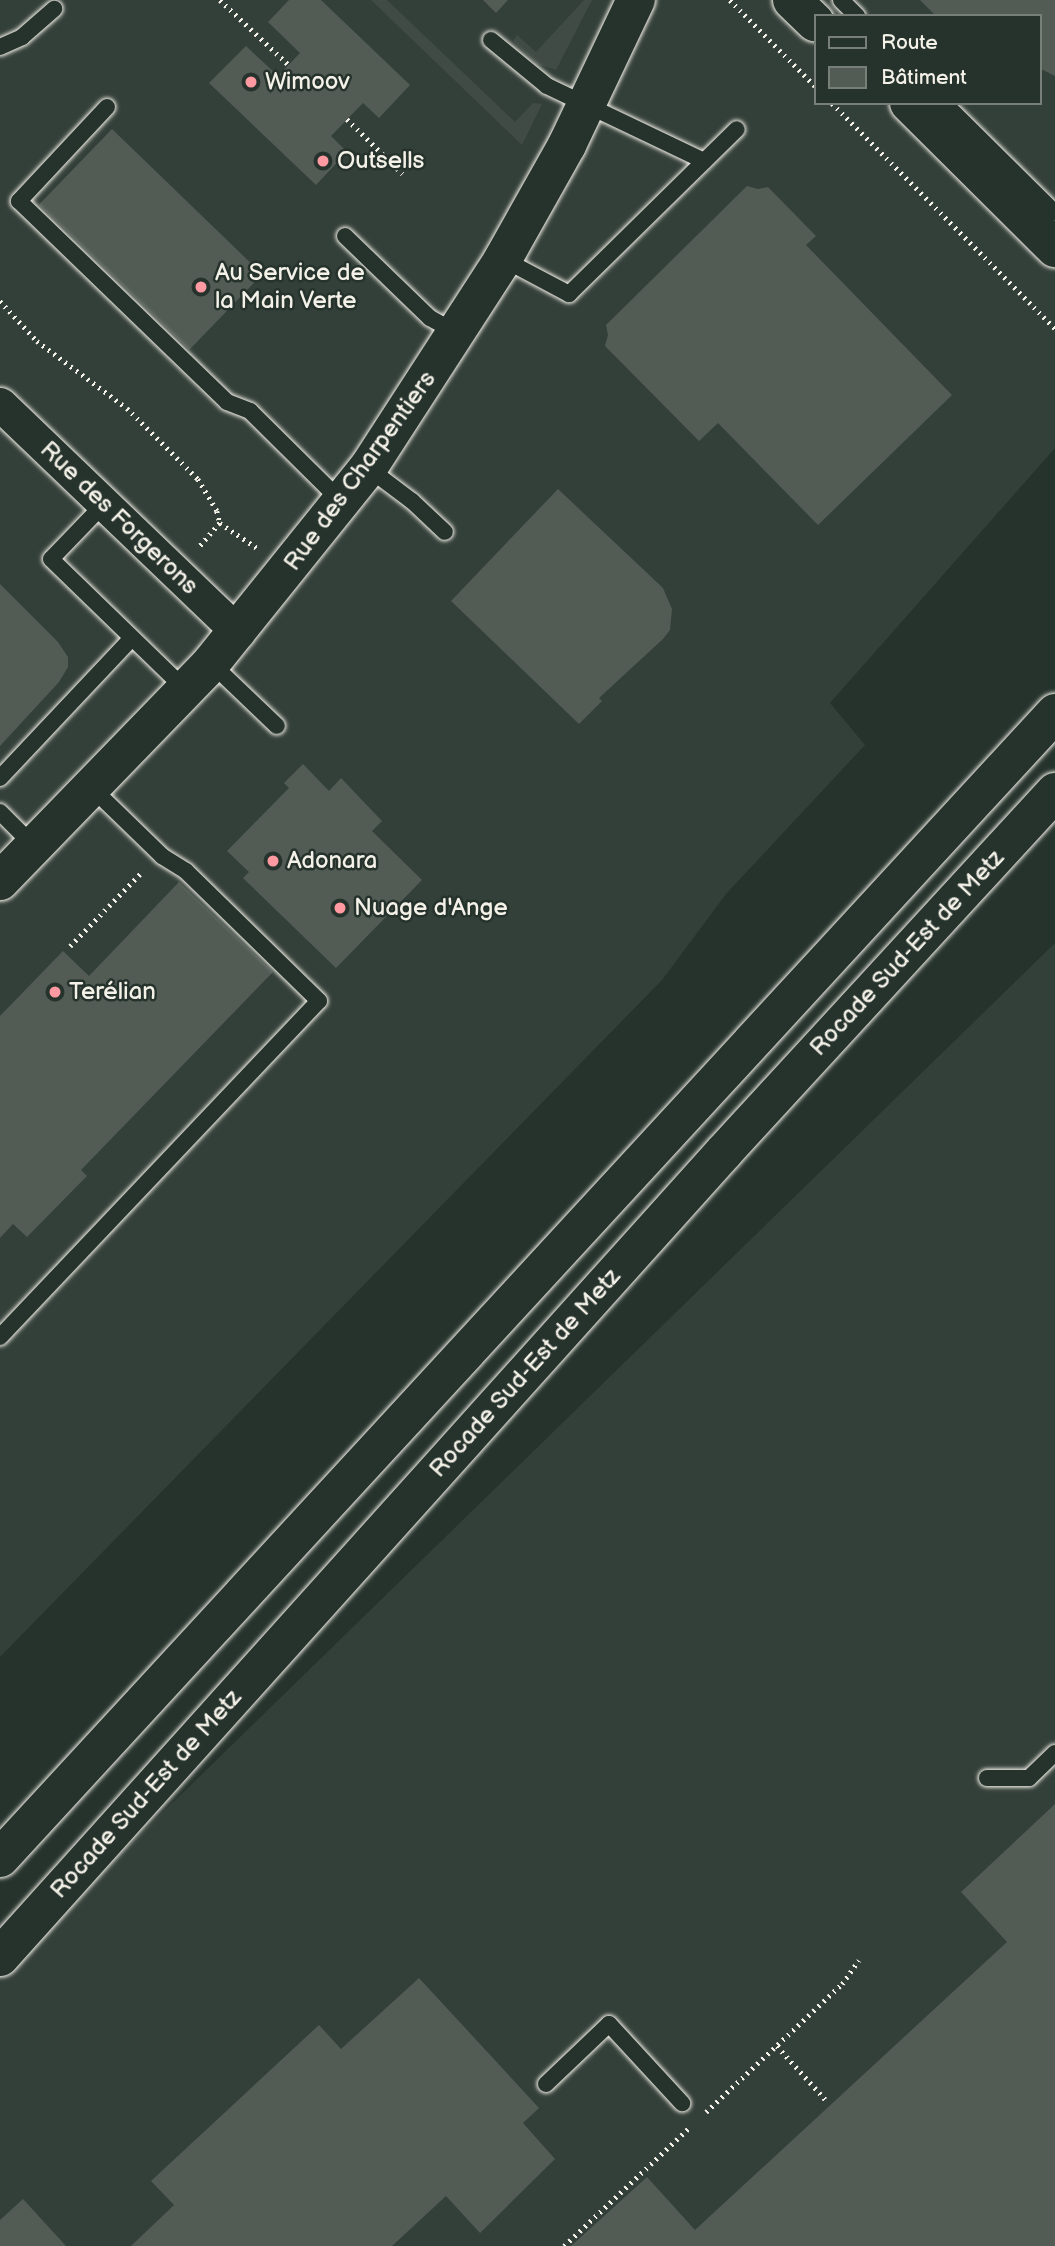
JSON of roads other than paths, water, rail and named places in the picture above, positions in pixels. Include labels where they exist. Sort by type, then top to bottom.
[{"type":"main road","name":"Rue des Charpentiers","points":[[0,881],[238,632],[368,468],[458,333],[503,259],[588,105],[636,0]]},
{"type":"main road","points":[[792,0],[814,21]]},
{"type":"main road","points":[[911,105],[1055,248]]},
{"type":"main road","points":[[0,1858],[1055,713]]},
{"type":"main road","name":"Rocade Sud-Est de Metz","points":[[0,1957],[724,1152],[1055,792]]},
{"type":"street","name":"Rue des Forgerons","points":[[0,404],[238,632]]},
{"type":"lane","points":[[841,0],[855,14]]},
{"type":"lane","points":[[0,47],[22,37],[54,9]]},
{"type":"lane","points":[[491,40],[547,86],[704,161]]},
{"type":"lane","points":[[946,105],[1055,213]]},
{"type":"lane","points":[[107,107],[19,201],[227,402],[250,411],[342,502]]},
{"type":"lane","points":[[503,259],[569,294],[737,129]]},
{"type":"lane","points":[[345,236],[430,318],[458,333]]},
{"type":"lane","points":[[368,468],[412,501],[445,532]]},
{"type":"lane","points":[[104,504],[51,559],[132,638],[277,726]]},
{"type":"lane","points":[[0,778],[132,638]]},
{"type":"lane","points":[[0,1337],[319,1001],[187,871],[160,853],[91,787]]},
{"type":"lane","points":[[0,812],[34,846]]},
{"type":"lane","points":[[987,1778],[1029,1778],[1055,1753]]},
{"type":"lane","points":[[546,2084],[609,2024],[682,2103]]},
{"type":"place","name":"Wimoov","points":[[251,82]]},
{"type":"place","name":"Outsells","points":[[323,161]]},
{"type":"place","name":"Au Service de la Main Verte","points":[[201,287]]},
{"type":"place","name":"Adonara","points":[[273,861]]},
{"type":"place","name":"Nuage d'Ange","points":[[340,908]]},
{"type":"place","name":"Terélian","points":[[55,992]]}]
